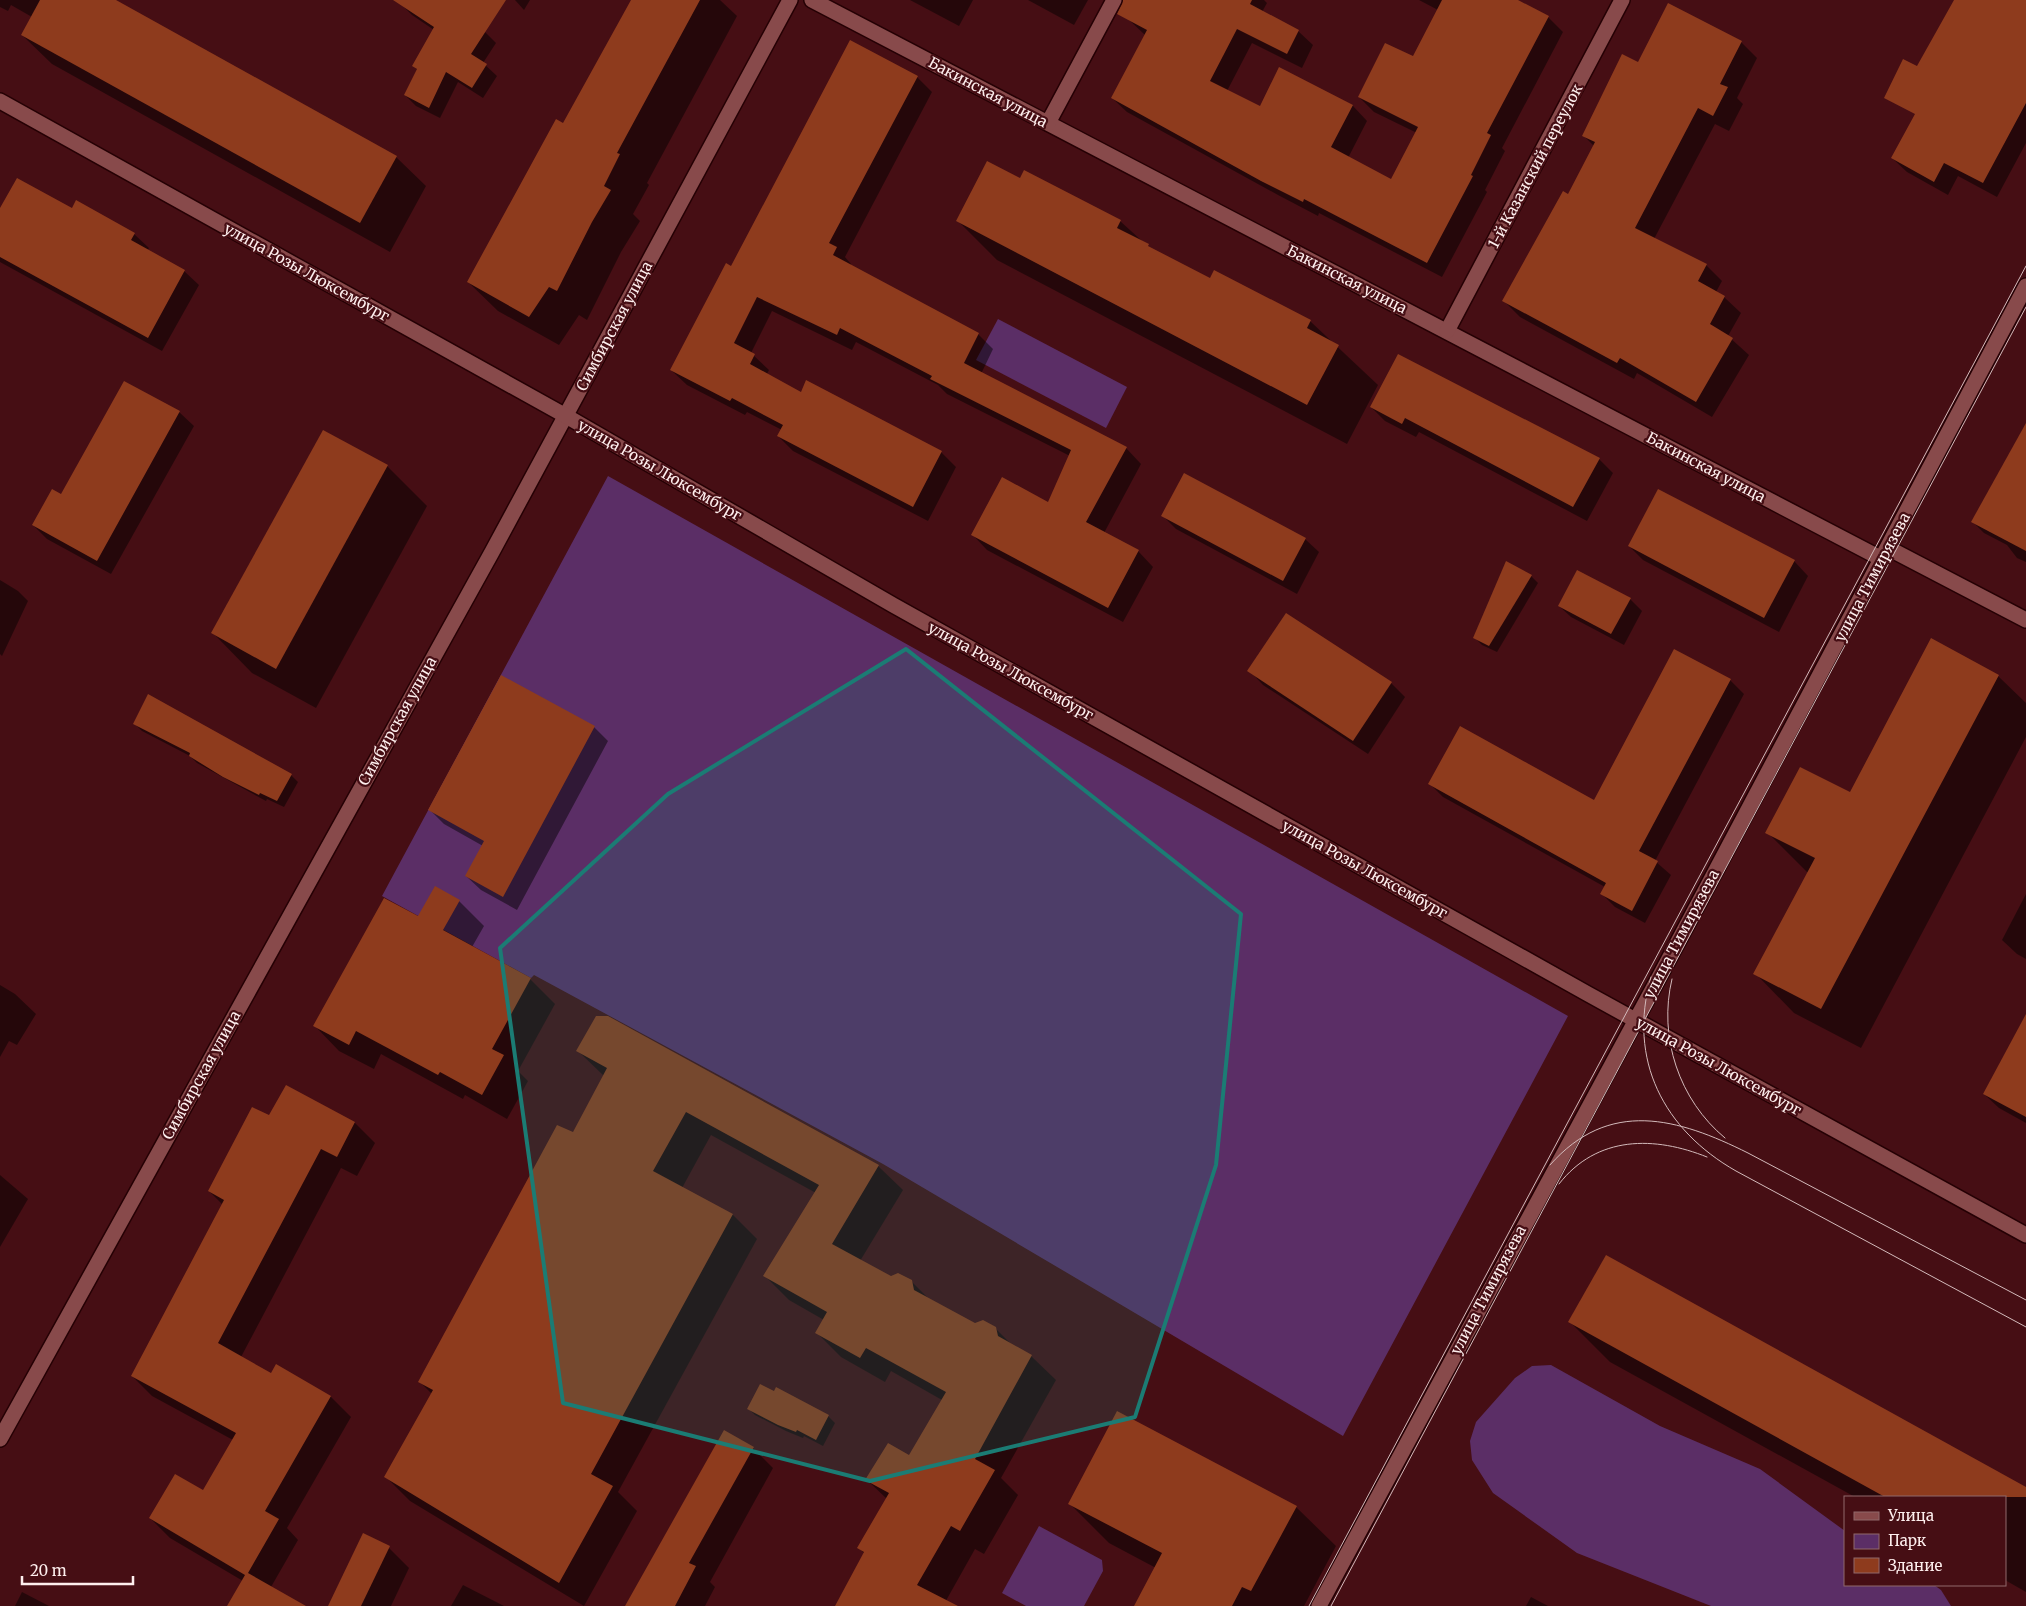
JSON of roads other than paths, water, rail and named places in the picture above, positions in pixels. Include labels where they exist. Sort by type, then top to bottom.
[{"type":"street","name":"Симбирская улица","points":[[0,1439],[566,416],[790,0]]},
{"type":"street","name":"Бакинская улица","points":[[812,0],[1447,331],[1885,553],[2026,620]]},
{"type":"street","points":[[1048,123],[1114,0]]},
{"type":"street","name":"1-й Казанский переулок","points":[[1447,331],[1622,0]]},
{"type":"street","name":"улица Розы Люксембург","points":[[0,101],[566,416],[893,605],[1635,1020],[2026,1235]]},
{"type":"street","name":"улица Тимирязева","points":[[1319,1606],[1635,1020],[2026,286]]},
{"type":"tram line","points":[[1309,1606],[2026,266]]},
{"type":"tram line","points":[[1331,1606],[2026,307]]},
{"type":"tram line","points":[[1651,977],[1645,1007],[1644,1037],[1648,1064],[1658,1090],[1671,1113],[1689,1135],[1711,1154],[1736,1171],[2026,1327]]},
{"type":"tram line","points":[[1672,979],[1668,1001],[1668,1023],[1670,1045],[1676,1066],[1684,1086],[1695,1105],[1709,1123],[1725,1138]]},
{"type":"tram line","points":[[1550,1165],[1573,1144],[1596,1130],[1620,1123],[1645,1121],[1670,1124],[1696,1131],[1748,1153],[2026,1300]]},
{"type":"tram line","points":[[1559,1184],[1574,1168],[1591,1156],[1609,1148],[1628,1144],[1667,1145],[1707,1157]]}]
